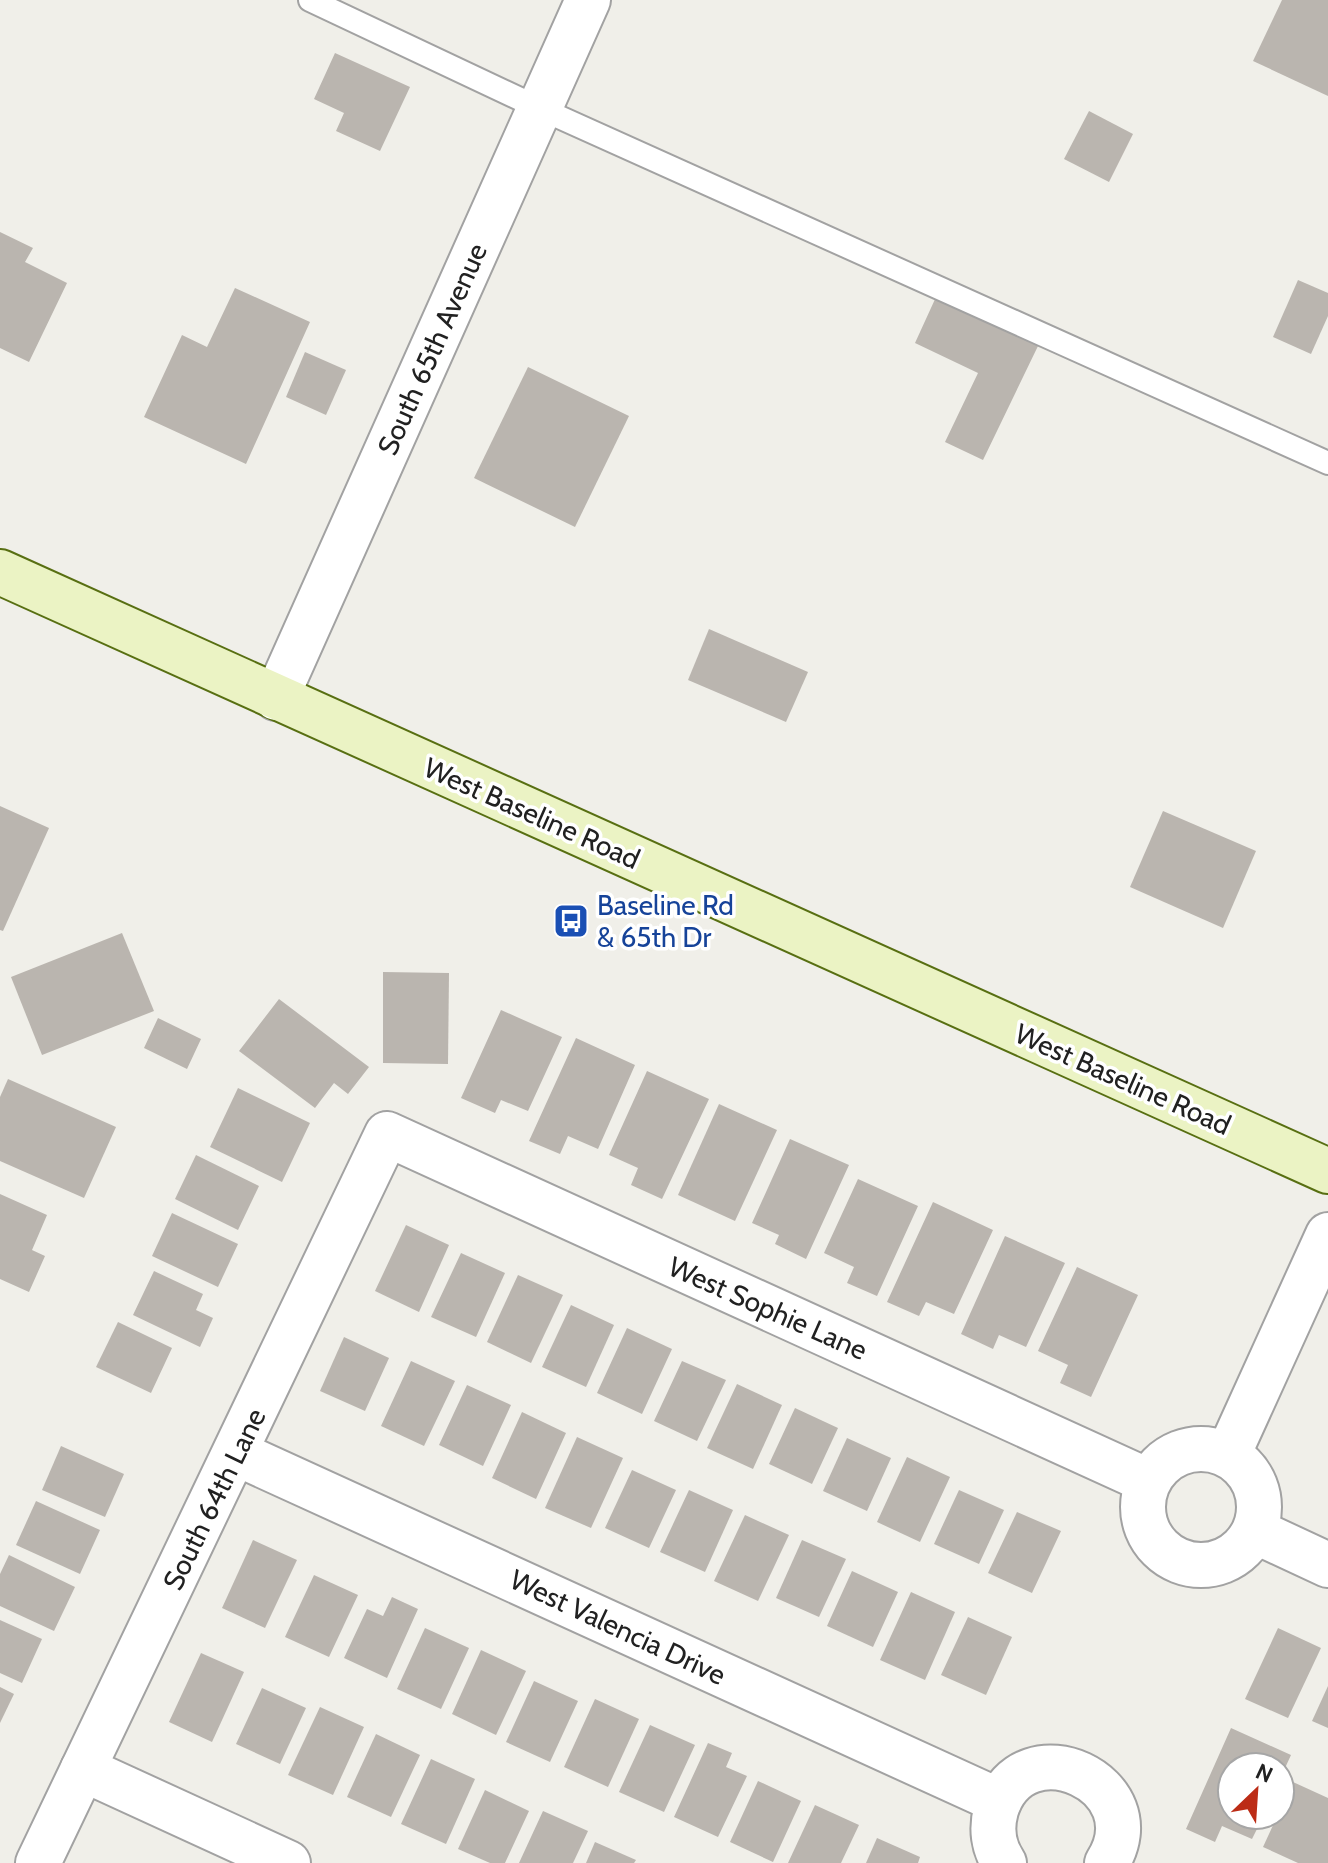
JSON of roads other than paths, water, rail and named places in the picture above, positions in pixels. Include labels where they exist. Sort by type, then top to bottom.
[{"type":"main road","name":"West Baseline Road","points":[[0,572],[1328,1171]]},
{"type":"street","name":"South 65th Avenue","points":[[276,698],[588,0]]},
{"type":"street","name":"South 64th Lane","points":[[38,1863],[387,1134]]},
{"type":"street","name":"West Sophie Lane","points":[[387,1134],[1148,1481]]},
{"type":"street","points":[[1228,1455],[1328,1235]]},
{"type":"street","points":[[1201,1449],[1228,1455],[1249,1474],[1256,1487],[1260,1502],[1255,1531],[1246,1545],[1217,1563],[1201,1565],[1169,1555],[1148,1530],[1143,1497],[1148,1481],[1174,1455],[1201,1449]]},
{"type":"street","name":"West Valencia Drive","points":[[236,1453],[999,1801]]},
{"type":"street","points":[[1255,1531],[1328,1565]]},
{"type":"street","points":[[1004,1863],[994,1840],[993,1820],[999,1801],[1011,1784],[1029,1772],[1050,1767],[1071,1768],[1091,1777],[1106,1793],[1115,1812],[1117,1860]]},
{"type":"street","points":[[83,1769],[288,1863]]},
{"type":"lane","points":[[310,0],[539,108],[1328,463]]},
{"type":"place","name":"Baseline Rd & 65th Dr","points":[[571,921]]}]
